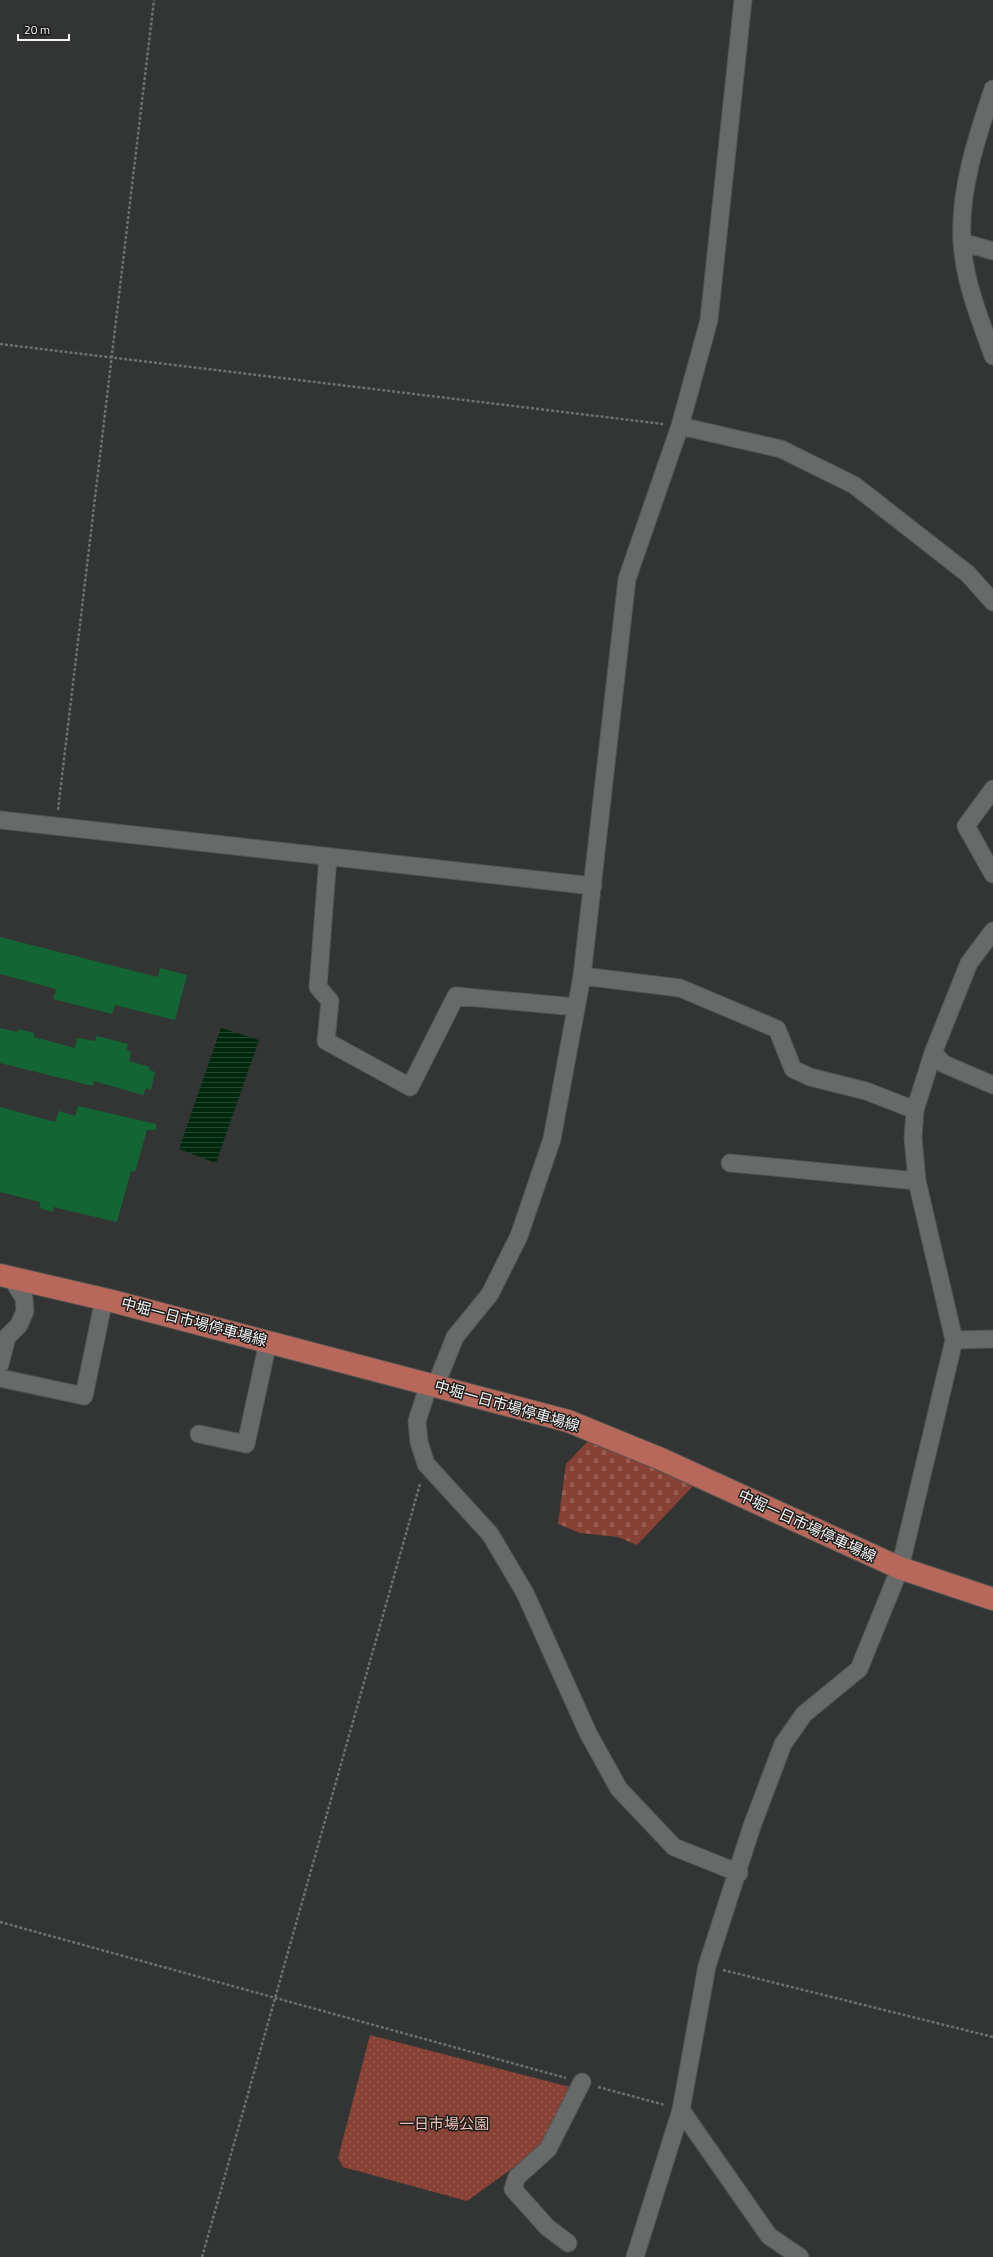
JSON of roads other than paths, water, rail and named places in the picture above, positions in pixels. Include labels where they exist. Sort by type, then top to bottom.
[{"type":"main road","name":"中堀一日市場停車場線","points":[[5,1276],[104,1299],[568,1421],[661,1459],[900,1568],[993,1599]]},
{"type":"street","points":[[739,1873],[674,1847],[619,1790],[588,1733],[525,1593],[494,1541],[426,1464],[419,1442],[417,1421],[433,1385],[439,1377],[455,1337],[490,1294],[519,1236],[552,1139],[582,976],[627,579],[680,426],[709,320],[742,0]]},
{"type":"street","points":[[993,89],[970,169],[962,211],[962,242],[970,290],[993,356]]},
{"type":"street","points":[[962,242],[993,251]]},
{"type":"street","points":[[680,426],[781,449],[854,486],[968,574],[993,602]]},
{"type":"street","points":[[993,789],[966,826],[993,874]]},
{"type":"street","points":[[0,820],[593,886]]},
{"type":"street","points":[[328,857],[318,987],[330,1001],[326,1041],[410,1087],[456,996],[576,1007]]},
{"type":"street","points":[[635,2257],[681,2110],[707,1966],[739,1873],[752,1826],[783,1744],[804,1714],[858,1670],[900,1568],[954,1340],[917,1181],[913,1138],[914,1110],[933,1053],[969,963],[993,931]]},
{"type":"street","points":[[582,976],[680,988],[777,1029],[794,1069],[810,1077],[866,1091],[914,1110]]},
{"type":"street","points":[[933,1053],[944,1064],[993,1085]]},
{"type":"street","points":[[730,1163],[917,1181]]},
{"type":"street","points":[[0,1364],[7,1336],[19,1325],[25,1311],[24,1298],[5,1276]]},
{"type":"street","points":[[0,1378],[84,1396],[104,1299]]},
{"type":"street","points":[[954,1340],[993,1340]]},
{"type":"street","points":[[199,1434],[246,1444],[268,1342]]},
{"type":"street","points":[[568,2243],[548,2227],[513,2189],[517,2177],[548,2148],[582,2082]]},
{"type":"street","points":[[681,2110],[769,2236],[800,2257]]},
{"type":"park label","name":"一日市場公園","points":[[444,2124]]}]
